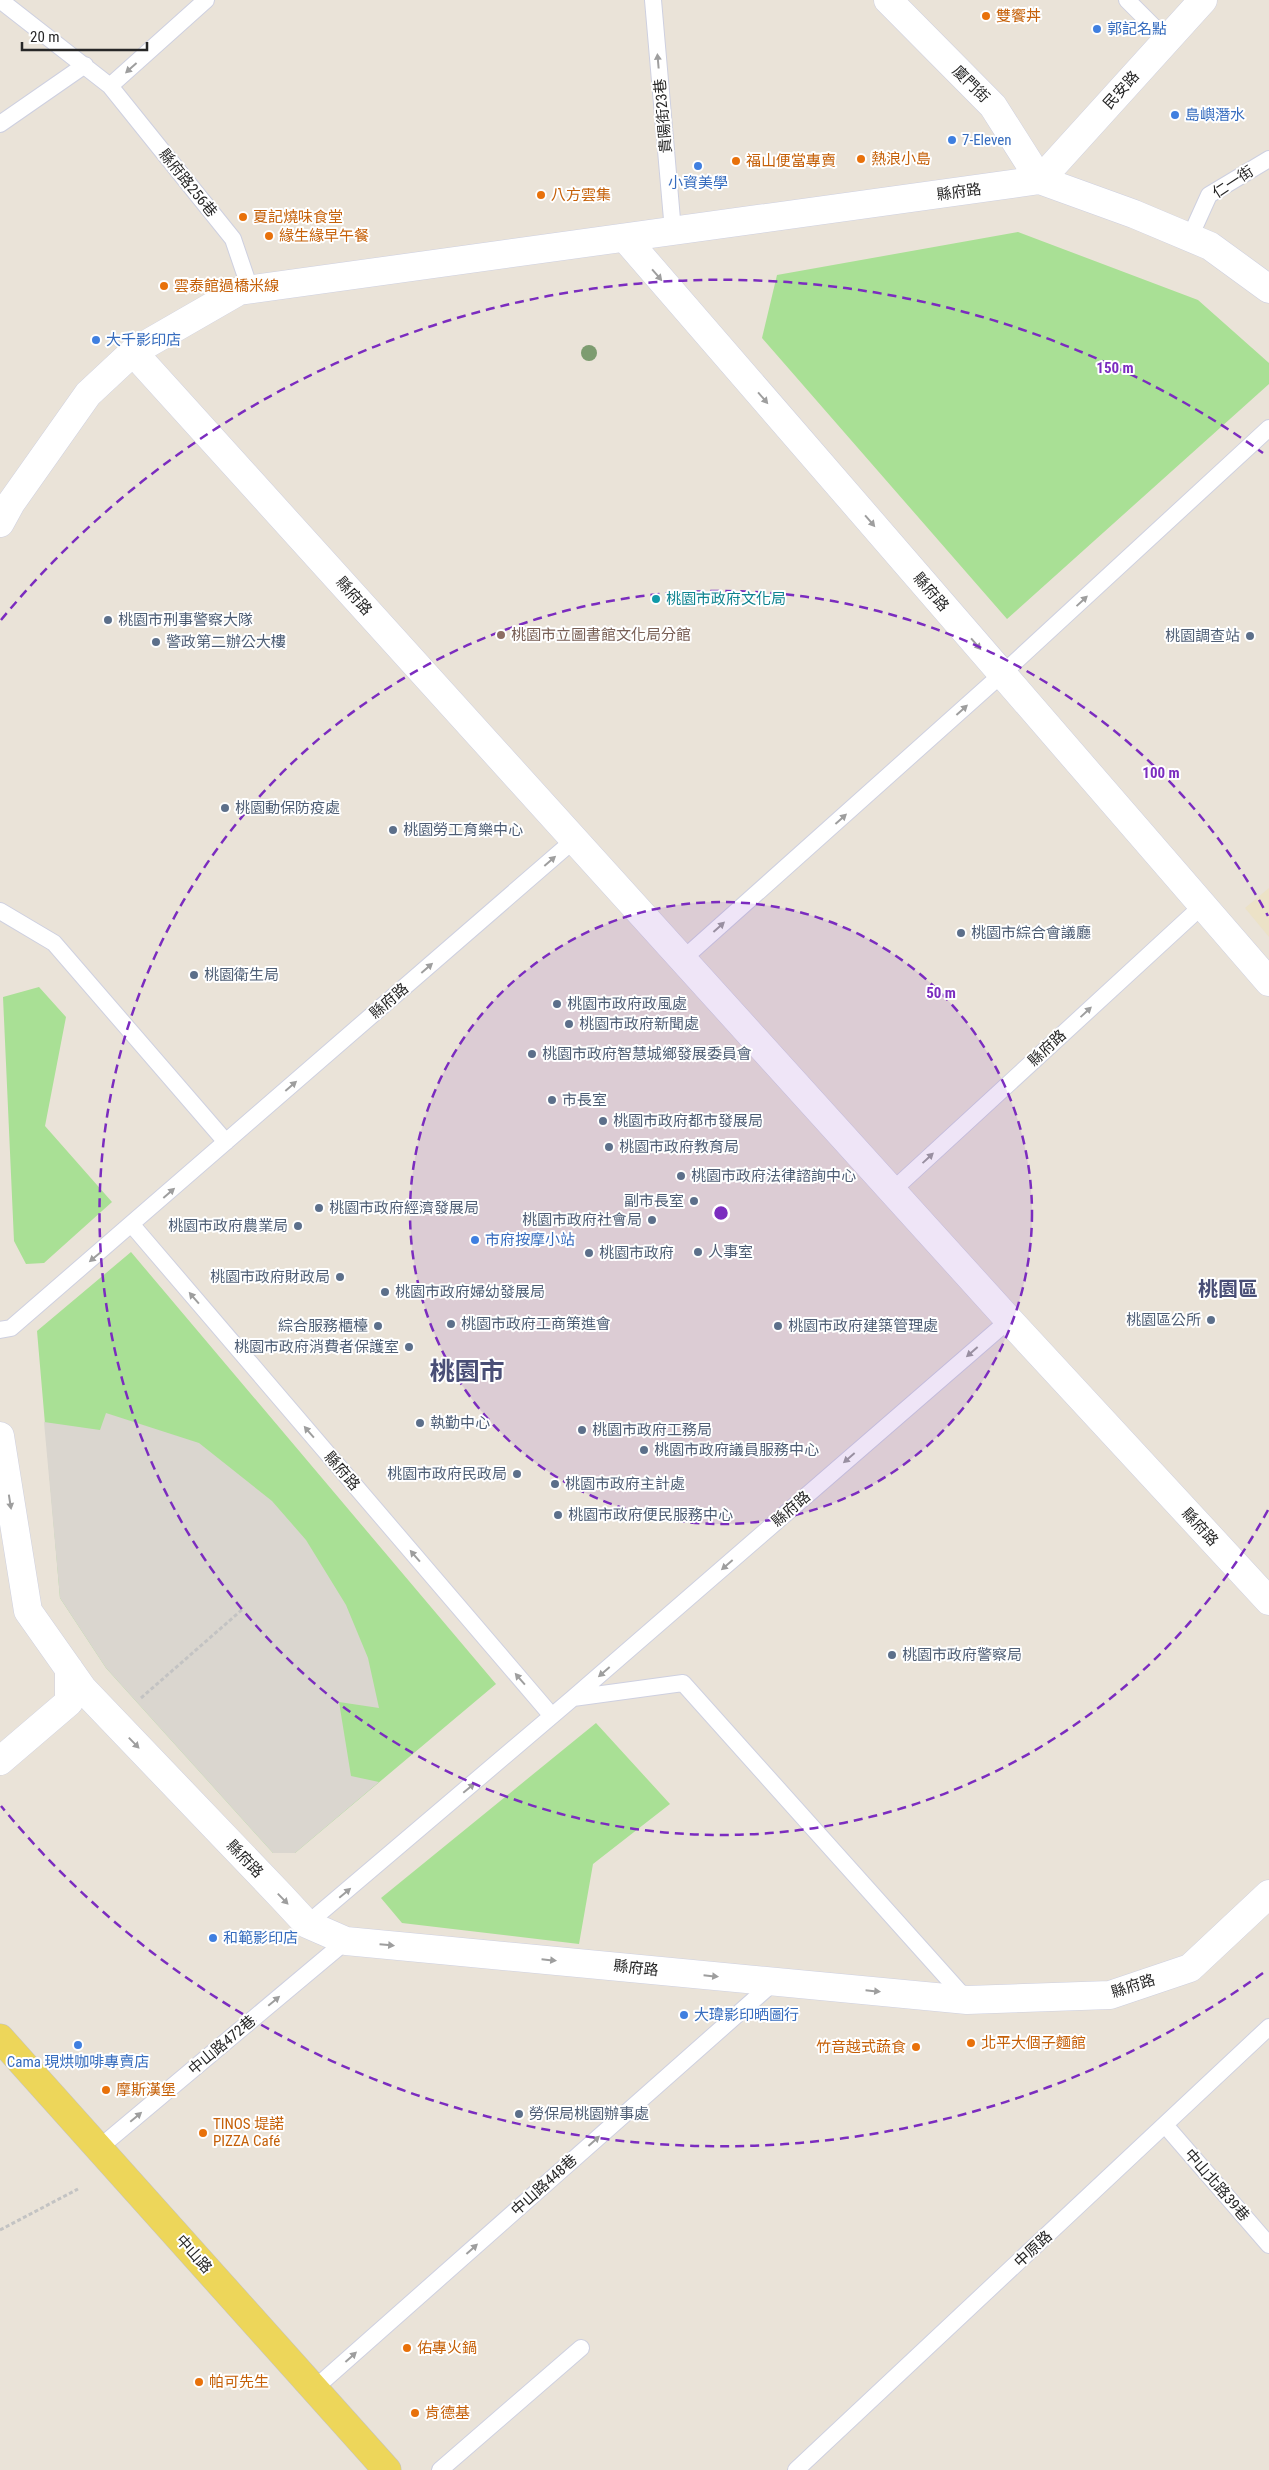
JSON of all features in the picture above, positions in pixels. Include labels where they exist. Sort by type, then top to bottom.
[{"type":"main road","name":"中山路","points":[[0,2038],[386,2470]]},
{"type":"street","name":"廈門街","points":[[888,0],[993,106],[1040,180]]},
{"type":"street","name":"民安路","points":[[1040,180],[1203,0]]},
{"type":"street","name":"縣府路","points":[[0,523],[11,504],[88,394],[133,352],[239,291],[1040,180],[1134,214],[1210,246],[1269,289]]},
{"type":"street","name":"縣府路","points":[[625,238],[1269,982]]},
{"type":"street","name":"縣府路","points":[[133,352],[1009,1320],[1269,1602]]},
{"type":"street","name":"縣府路","points":[[0,1436],[28,1612],[101,1708],[307,1924],[346,1941],[967,2000],[1110,1996],[1190,1968],[1269,1894]]},
{"type":"street","points":[[0,1761],[69,1702],[70,1669]]},
{"type":"street","points":[[69,1702],[101,1708]]},
{"type":"lane","name":"縣府路256巷","points":[[0,0],[110,86],[233,239],[250,289]]},
{"type":"lane","points":[[110,86],[206,0]]},
{"type":"lane","name":"貴陽街23巷","points":[[653,0],[673,231]]},
{"type":"lane","points":[[1127,0],[1167,40]]},
{"type":"lane","points":[[0,124],[85,65]]},
{"type":"lane","name":"仁一街","points":[[1190,237],[1209,195],[1269,159]]},
{"type":"lane","points":[[683,959],[1002,674],[1269,428]]},
{"type":"lane","name":"縣府路","points":[[0,1330],[11,1328],[132,1225],[574,840]]},
{"type":"lane","name":"縣府路","points":[[892,1191],[1203,906]]},
{"type":"lane","points":[[0,912],[54,942],[226,1142]]},
{"type":"lane","name":"縣府路","points":[[132,1225],[552,1716]]},
{"type":"lane","name":"縣府路","points":[[307,1924],[573,1698],[1009,1320]]},
{"type":"lane","points":[[573,1698],[683,1683],[967,2000]]},
{"type":"lane","name":"中山路472巷","points":[[99,2148],[346,1941]]},
{"type":"lane","name":"中山路448巷","points":[[314,2389],[774,1982]]},
{"type":"lane","name":"中原路","points":[[796,2470],[1269,2027]]},
{"type":"lane","name":"中山北路39巷","points":[[1165,2125],[1269,2245]]},
{"type":"lane","points":[[440,2470],[581,2348]]},
{"type":"path","points":[[136,1702],[244,1608]]},
{"type":"path","points":[[0,2230],[78,2189]]},
{"type":"shaded area","points":[[1269,888],[1269,937],[1245,908]]},
{"type":"shaded area","points":[[106,1413],[199,1443],[272,1501],[306,1540],[346,1605],[368,1658],[379,1708],[339,1702],[351,1776],[379,1782],[295,1853],[273,1853],[106,1668],[60,1598],[44,1422],[100,1430]]},
{"type":"green space","points":[[1018,232],[1198,300],[1269,363],[1269,384],[1007,619],[762,338],[777,275]]},
{"type":"green space","points":[[39,987],[66,1017],[45,1126],[112,1202],[44,1263],[26,1264],[14,1241],[3,997]]},
{"type":"green space","points":[[131,1252],[496,1684],[295,1853],[273,1853],[106,1668],[60,1598],[37,1331]]},
{"type":"green space","points":[[596,1723],[670,1804],[593,1864],[579,1944],[402,1923],[381,1898]]},
{"type":"place","name":"雙饗丼","points":[[986,16]]},
{"type":"place","name":"郭記名點","points":[[1097,29]]},
{"type":"place","name":"島嶼潛水","points":[[1175,115]]},
{"type":"place","name":"7-Eleven","points":[[952,140]]},
{"type":"place","name":"熱浪小島","points":[[861,159]]},
{"type":"place","name":"福山便當專賣","points":[[736,161]]},
{"type":"place","name":"小資美學","points":[[698,166]]},
{"type":"place","name":"八方雲集","points":[[541,195]]},
{"type":"place","name":"夏記燒味食堂","points":[[243,217]]},
{"type":"place","name":"緣生緣早午餐","points":[[269,236]]},
{"type":"place","name":"雲泰館過橋米線","points":[[164,286]]},
{"type":"place","name":"大千影印店","points":[[96,340]]},
{"type":"place","name":"桃園市政府文化局","points":[[656,599]]},
{"type":"place","name":"桃園市刑事警察大隊","points":[[108,620]]},
{"type":"place","name":"桃園市立圖書館文化局分館","points":[[501,635]]},
{"type":"place","name":"桃園調查站","points":[[1250,636]]},
{"type":"place","name":"警政第二辦公大樓","points":[[156,642]]},
{"type":"place","name":"桃園動保防疫處","points":[[225,808]]},
{"type":"place","name":"桃園勞工育樂中心","points":[[393,830]]},
{"type":"place","name":"桃園市綜合會議廳","points":[[961,933]]},
{"type":"place","name":"桃園衛生局","points":[[194,975]]},
{"type":"place","name":"桃園市政府政風處","points":[[557,1004]]},
{"type":"place","name":"桃園市政府新聞處","points":[[569,1024]]},
{"type":"place","name":"桃園市政府智慧城鄉發展委員會","points":[[532,1054]]},
{"type":"place","name":"市長室","points":[[552,1100]]},
{"type":"place","name":"桃園市政府都市發展局","points":[[603,1121]]},
{"type":"place","name":"桃園市政府教育局","points":[[609,1147]]},
{"type":"place","name":"桃園市政府法律諮詢中心","points":[[681,1176]]},
{"type":"place","name":"副市長室","points":[[694,1201]]},
{"type":"place","name":"桃園市政府經濟發展局","points":[[319,1208]]},
{"type":"place","name":"桃園市政府社會局","points":[[652,1220]]},
{"type":"place","name":"桃園市政府農業局","points":[[298,1226]]},
{"type":"place","name":"市府按摩小站","points":[[475,1240]]},
{"type":"place","name":"人事室","points":[[698,1252]]},
{"type":"place","name":"桃園市政府","points":[[589,1253]]},
{"type":"place","name":"桃園市政府財政局","points":[[340,1277]]},
{"type":"place","name":"桃園市政府婦幼發展局","points":[[385,1292]]},
{"type":"place","name":"桃園區公所","points":[[1211,1320]]},
{"type":"place","name":"桃園市政府工商策進會","points":[[451,1324]]},
{"type":"place","name":"綜合服務櫃檯","points":[[378,1326]]},
{"type":"place","name":"桃園市政府建築管理處","points":[[778,1326]]},
{"type":"place","name":"桃園市政府消費者保護室","points":[[409,1347]]},
{"type":"place","name":"執勤中心","points":[[420,1423]]},
{"type":"place","name":"桃園市政府工務局","points":[[582,1430]]},
{"type":"place","name":"桃園市政府議員服務中心","points":[[644,1450]]},
{"type":"place","name":"桃園市政府民政局","points":[[517,1474]]},
{"type":"place","name":"桃園市政府主計處","points":[[555,1484]]},
{"type":"place","name":"桃園市政府便民服務中心","points":[[558,1515]]},
{"type":"place","name":"桃園市政府警察局","points":[[892,1655]]},
{"type":"place","name":"和範影印店","points":[[213,1938]]},
{"type":"place","name":"大瑋影印晒圖行","points":[[684,2015]]},
{"type":"place","name":"北平大個子麵館","points":[[971,2043]]},
{"type":"place","name":"Cama 現烘咖啡專賣店","points":[[78,2045]]},
{"type":"place","name":"竹音越式蔬食","points":[[916,2047]]},
{"type":"place","name":"摩斯漢堡","points":[[106,2090]]},
{"type":"place","name":"勞保局桃園辦事處","points":[[519,2114]]},
{"type":"place","name":"TINOS 堤諾 PIZZA Café","points":[[203,2133]]},
{"type":"place","name":"佑專火鍋","points":[[407,2348]]},
{"type":"place","name":"帕可先生","points":[[199,2382]]},
{"type":"place","name":"肯德基","points":[[415,2413]]},
{"type":"district","name":"桃園區","points":[[1228,1289]]},
{"type":"district","name":"桃園市","points":[[467,1371]]}]
